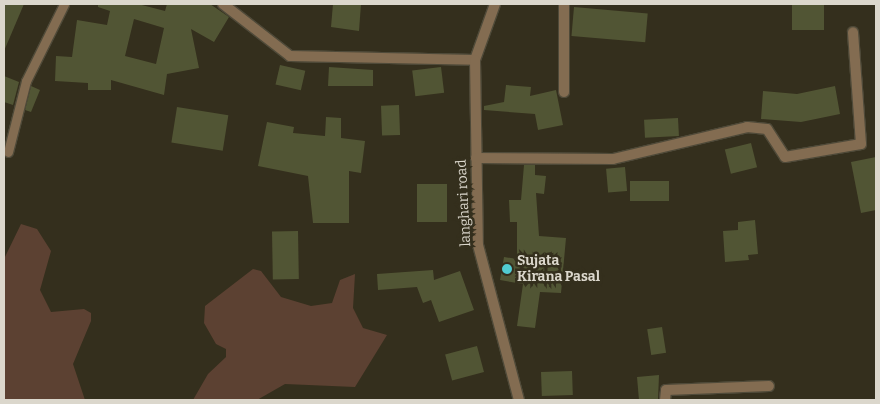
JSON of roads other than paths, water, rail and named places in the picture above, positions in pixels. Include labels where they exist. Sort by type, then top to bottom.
[{"type":"street","points":[[223,4],[290,56],[474,60]]},
{"type":"street","name":"langhari road","points":[[494,4],[474,60],[478,245],[519,400]]},
{"type":"street","points":[[564,4],[564,92]]},
{"type":"street","points":[[476,158],[613,158],[747,127],[767,129],[784,157],[861,144],[853,32]]},
{"type":"street","points":[[665,400],[666,390],[769,386]]},
{"type":"lane","points":[[8,152],[26,81],[64,4]]},
{"type":"place","name":"Sujata Kirana Pasal","points":[[507,269]]}]
